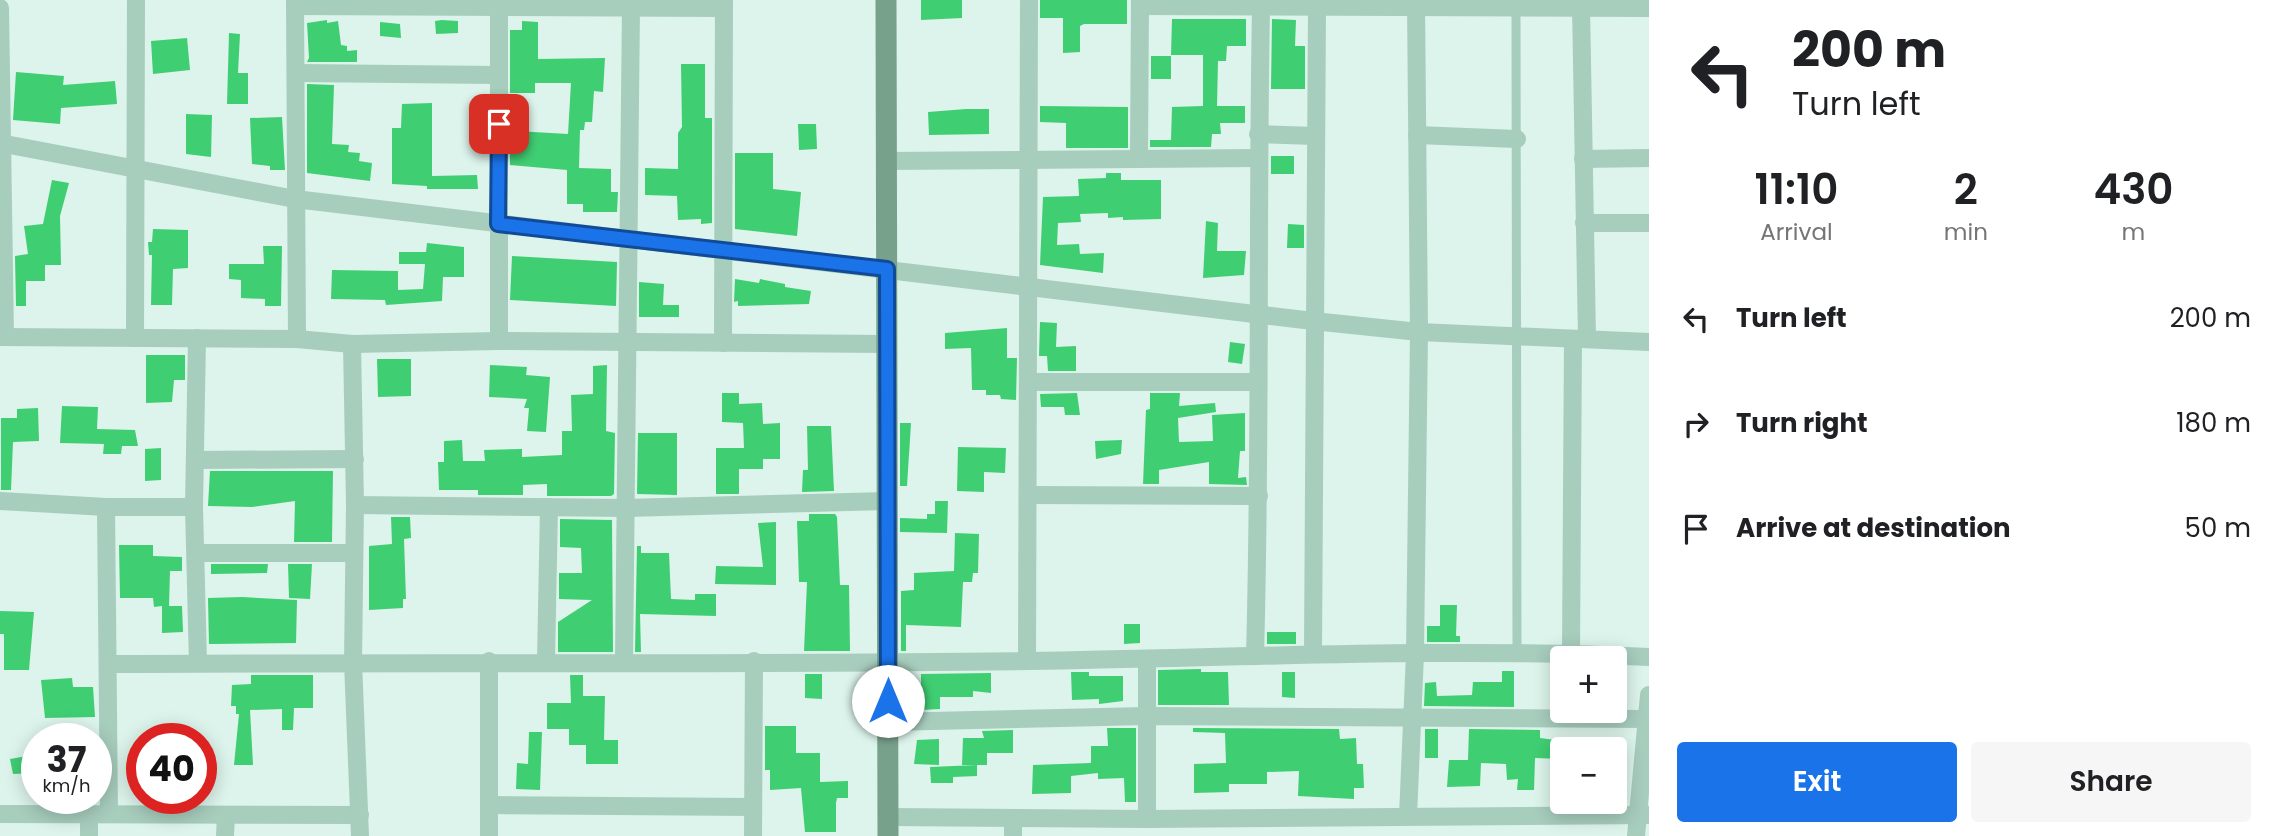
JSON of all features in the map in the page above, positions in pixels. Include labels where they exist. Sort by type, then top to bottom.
[{"type":"street","points":[[135,338],[136,0]]},
{"type":"street","points":[[886,0],[888,826],[1013,818],[1644,816]]},
{"type":"street","points":[[1027,661],[1031,288],[1029,0]]},
{"type":"street","points":[[297,339],[295,3],[499,3],[631,7],[724,4],[723,343]]},
{"type":"street","points":[[499,3],[499,341]]},
{"type":"street","points":[[1139,157],[1140,3],[1261,7],[1416,3],[1649,8]]},
{"type":"street","points":[[1408,816],[1415,654],[1419,332],[1416,3]]},
{"type":"street","points":[[1571,646],[1584,223],[1581,6]]},
{"type":"street","points":[[624,661],[631,7]]},
{"type":"street","points":[[1255,656],[1259,496],[1257,315],[1261,7]]},
{"type":"street","points":[[1313,652],[1317,7]]},
{"type":"street","points":[[0,8],[2,337],[297,339],[352,344],[499,341],[887,344]]},
{"type":"street","points":[[297,73],[499,75]]},
{"type":"street","points":[[1258,134],[1315,136]]},
{"type":"street","points":[[1417,135],[1517,139]]},
{"type":"street","points":[[2,143],[295,199],[498,224],[1419,332],[1649,342]]},
{"type":"street","points":[[886,161],[1258,158]]},
{"type":"street","points":[[1583,159],[1649,158]]},
{"type":"street","points":[[1584,223],[1649,223]]},
{"type":"street","points":[[197,338],[194,508],[198,663]]},
{"type":"street","points":[[352,344],[355,459],[353,662],[360,836]]},
{"type":"street","points":[[1030,382],[1257,382]]},
{"type":"street","points":[[195,460],[355,459]]},
{"type":"street","points":[[1028,495],[1259,496]]},
{"type":"street","points":[[0,501],[106,507],[194,508]]},
{"type":"street","points":[[355,505],[626,508],[887,501]]},
{"type":"street","points":[[106,507],[110,723]]},
{"type":"street","points":[[546,662],[550,507]]},
{"type":"street","points":[[197,553],[354,553]]},
{"type":"street","points":[[110,664],[1027,661],[1255,656],[1313,652],[1550,653]]},
{"type":"street","points":[[1627,656],[1649,657]]},
{"type":"street","points":[[1147,659],[1147,819]]},
{"type":"street","points":[[489,661],[489,836]]},
{"type":"street","points":[[753,836],[754,661]]},
{"type":"street","points":[[1636,836],[1644,816],[1649,695]]},
{"type":"street","points":[[888,722],[1146,716],[1646,719]]},
{"type":"street","points":[[489,805],[753,807]]},
{"type":"street","points":[[0,814],[21,814]]},
{"type":"street","points":[[89,814],[89,836]]},
{"type":"street","points":[[109,814],[360,815]]},
{"type":"street","points":[[225,836],[226,815]]},
{"type":"street","points":[[1273,817],[1274,836]]},
{"type":"street","points":[[1013,818],[1013,836]]},
{"type":"lane","points":[[1516,6],[1517,653]]},
{"type":"building","points":[[921,0],[962,0],[962,18],[921,20]]},
{"type":"building","points":[[1040,0],[1127,0],[1127,24],[1084,24],[1080,26],[1080,52],[1063,53],[1063,18],[1040,18]]},
{"type":"building","points":[[1172,19],[1246,19],[1246,46],[1227,46],[1226,61],[1218,61],[1217,106],[1245,106],[1245,123],[1220,123],[1221,134],[1212,134],[1211,147],[1150,147],[1150,140],[1171,140],[1172,107],[1203,106],[1203,55],[1171,55]]},
{"type":"building","points":[[1272,19],[1296,20],[1295,46],[1305,46],[1305,89],[1271,89]]},
{"type":"building","points":[[327,20],[327,23],[338,21],[341,45],[347,46],[347,51],[357,50],[357,62],[307,62],[307,23]]},
{"type":"building","points":[[435,21],[458,21],[458,33],[436,34]]},
{"type":"building","points":[[522,21],[538,22],[538,59],[605,58],[603,92],[594,91],[592,122],[585,122],[584,130],[580,130],[579,168],[611,169],[611,192],[618,192],[617,212],[583,212],[583,204],[567,204],[567,170],[510,165],[510,146],[515,146],[516,131],[568,134],[571,83],[535,83],[535,93],[510,93],[510,30],[522,30]]},
{"type":"building","points":[[380,22],[400,24],[401,38],[380,36]]},
{"type":"building","points":[[229,33],[240,34],[238,73],[248,73],[248,104],[227,104]]},
{"type":"building","points":[[187,38],[190,70],[153,74],[151,41]]},
{"type":"building","points":[[1151,56],[1171,56],[1171,79],[1151,79]]},
{"type":"building","points":[[681,64],[705,64],[705,118],[712,118],[712,223],[701,224],[701,219],[678,220],[677,196],[645,195],[645,168],[678,169],[678,133],[682,127]]},
{"type":"building","points":[[16,72],[64,76],[63,85],[115,81],[117,104],[61,108],[60,124],[13,120]]},
{"type":"building","points":[[307,84],[334,85],[332,144],[349,145],[348,152],[360,153],[359,161],[372,163],[370,181],[307,173]]},
{"type":"building","points":[[432,103],[432,176],[477,175],[478,189],[427,189],[427,186],[392,184],[392,128],[401,128],[402,104]]},
{"type":"building","points":[[1040,106],[1128,107],[1128,148],[1066,148],[1066,123],[1040,122]]},
{"type":"building","points":[[989,109],[989,134],[929,135],[928,112]]},
{"type":"building","points":[[186,114],[212,115],[211,157],[186,154]]},
{"type":"building","points":[[282,117],[285,170],[270,170],[270,166],[252,164],[250,118]]},
{"type":"building","points":[[798,124],[816,124],[817,149],[799,150]]},
{"type":"building","points":[[735,153],[773,153],[773,189],[801,192],[797,236],[735,229]]},
{"type":"building","points":[[1271,156],[1294,156],[1294,174],[1271,174]]},
{"type":"building","points":[[1106,173],[1121,173],[1121,180],[1161,180],[1161,219],[1123,220],[1123,217],[1108,218],[1108,213],[1080,214],[1081,222],[1058,223],[1057,245],[1079,244],[1080,254],[1104,253],[1103,273],[1040,265],[1043,197],[1079,196],[1078,179],[1106,178]]},
{"type":"building","points":[[52,180],[69,183],[60,216],[61,265],[45,265],[45,281],[26,281],[26,306],[16,306],[15,256],[28,254],[24,226],[43,224]]},
{"type":"building","points":[[1206,221],[1218,223],[1217,251],[1246,251],[1244,275],[1203,278]]},
{"type":"building","points":[[1288,224],[1304,225],[1304,248],[1287,248]]},
{"type":"building","points":[[153,229],[188,230],[188,268],[173,269],[172,305],[151,305],[152,255],[149,255],[148,242],[152,242]]},
{"type":"building","points":[[427,243],[464,247],[464,277],[443,277],[442,301],[386,305],[385,300],[331,299],[332,270],[398,271],[398,290],[423,289],[425,264],[399,264],[399,252],[426,252]]},
{"type":"building","points":[[263,246],[282,246],[281,306],[265,306],[265,299],[241,298],[241,280],[229,279],[229,264],[264,264]]},
{"type":"building","points":[[512,256],[617,262],[616,306],[510,300]]},
{"type":"building","points":[[735,279],[759,283],[760,279],[811,291],[809,304],[738,306],[738,301],[734,302]]},
{"type":"building","points":[[639,282],[664,284],[663,305],[679,305],[679,317],[639,317]]},
{"type":"building","points":[[1040,322],[1057,323],[1056,347],[1076,346],[1076,371],[1048,371],[1047,356],[1039,356]]},
{"type":"building","points":[[1007,328],[1007,358],[1017,358],[1016,400],[1001,399],[1000,395],[986,395],[986,390],[972,390],[971,348],[945,349],[945,333]]},
{"type":"building","points":[[1230,342],[1245,344],[1242,364],[1228,362]]},
{"type":"building","points":[[146,355],[185,355],[185,380],[174,380],[172,402],[146,403]]},
{"type":"building","points":[[377,359],[411,359],[411,396],[378,397]]},
{"type":"building","points":[[490,365],[527,367],[526,375],[550,377],[546,432],[527,431],[529,408],[524,408],[527,399],[489,397]]},
{"type":"building","points":[[607,365],[606,431],[615,433],[614,494],[547,496],[547,484],[523,485],[523,495],[478,495],[478,490],[439,490],[438,462],[444,462],[444,441],[462,440],[463,461],[485,461],[484,450],[522,449],[522,457],[562,455],[562,431],[572,431],[571,395],[593,394],[593,366]]},
{"type":"building","points":[[722,393],[739,393],[739,404],[762,403],[763,424],[780,423],[780,459],[763,459],[763,469],[739,469],[739,494],[716,494],[716,448],[744,448],[743,423],[722,422]]},
{"type":"building","points":[[1077,393],[1080,415],[1065,415],[1064,407],[1041,407],[1040,394]]},
{"type":"building","points":[[1150,393],[1180,393],[1179,406],[1215,403],[1216,412],[1178,418],[1179,442],[1213,441],[1212,415],[1245,413],[1245,451],[1240,451],[1238,478],[1246,477],[1247,485],[1209,484],[1209,462],[1159,470],[1159,484],[1143,484],[1146,410],[1150,409]]},
{"type":"building","points":[[62,406],[98,407],[97,429],[135,430],[138,446],[122,446],[121,454],[103,454],[104,444],[60,443]]},
{"type":"building","points":[[38,408],[39,441],[13,442],[11,490],[1,490],[1,418],[17,418],[17,409]]},
{"type":"building","points":[[900,423],[911,423],[907,486],[900,486]]},
{"type":"building","points":[[807,426],[831,426],[834,491],[802,492],[803,470],[808,470]]},
{"type":"building","points":[[638,433],[677,433],[677,495],[637,494]]},
{"type":"building","points":[[1122,440],[1121,454],[1096,459],[1095,441]]},
{"type":"building","points":[[958,447],[1006,448],[1005,473],[984,472],[984,492],[957,491]]},
{"type":"building","points":[[161,448],[161,480],[145,481],[145,449]]},
{"type":"building","points":[[210,471],[333,471],[332,542],[294,542],[295,501],[252,507],[208,506]]},
{"type":"building","points":[[935,501],[948,501],[947,533],[900,532],[900,518],[927,519],[927,514],[935,514]]},
{"type":"building","points":[[809,514],[835,514],[837,517],[840,585],[849,585],[850,651],[804,651],[807,582],[799,582],[797,521],[809,521]]},
{"type":"building","points":[[391,517],[410,517],[411,538],[404,539],[406,599],[403,599],[403,608],[369,610],[369,546],[392,544]]},
{"type":"building","points":[[560,519],[612,520],[613,652],[558,652],[558,622],[592,600],[559,599],[559,573],[582,573],[581,548],[560,547]]},
{"type":"building","points":[[776,522],[776,585],[715,584],[716,566],[763,567],[758,523]]},
{"type":"building","points":[[955,533],[979,534],[978,573],[973,573],[972,582],[963,582],[961,627],[906,625],[906,651],[901,651],[901,591],[914,590],[914,573],[954,571]]},
{"type":"building","points":[[119,545],[153,545],[153,556],[182,557],[182,571],[170,571],[169,606],[182,606],[183,632],[162,633],[162,606],[154,607],[153,598],[120,598]]},
{"type":"building","points":[[637,546],[641,546],[641,553],[669,553],[671,599],[695,600],[695,594],[716,594],[716,616],[640,614],[641,652],[635,652]]},
{"type":"building","points":[[211,564],[268,564],[267,573],[211,574]]},
{"type":"building","points":[[288,564],[312,564],[310,599],[289,598]]},
{"type":"building","points":[[208,598],[297,600],[296,643],[209,644]]},
{"type":"building","points":[[1440,605],[1457,605],[1456,636],[1460,636],[1460,642],[1427,642],[1427,626],[1440,626]]},
{"type":"building","points":[[0,611],[34,612],[29,670],[4,670],[4,634],[0,634]]},
{"type":"building","points":[[1124,624],[1140,624],[1140,643],[1124,644]]},
{"type":"building","points":[[1267,632],[1296,632],[1296,644],[1267,644]]},
{"type":"building","points":[[1201,669],[1201,672],[1228,672],[1229,705],[1158,705],[1158,670]]},
{"type":"building","points":[[1502,671],[1514,671],[1514,707],[1424,706],[1425,683],[1436,682],[1437,696],[1472,695],[1473,682],[1502,682]]},
{"type":"building","points":[[1071,672],[1089,672],[1089,676],[1123,676],[1123,701],[1099,704],[1099,699],[1072,700]]},
{"type":"building","points":[[1282,672],[1295,672],[1295,698],[1282,697]]},
{"type":"building","points":[[991,673],[991,693],[973,691],[973,697],[940,697],[940,709],[921,710],[921,674]]},
{"type":"building","points":[[805,674],[822,674],[822,699],[805,698]]},
{"type":"building","points":[[251,675],[313,675],[313,708],[294,708],[293,730],[282,730],[282,709],[250,710],[253,765],[234,765],[239,714],[236,714],[236,706],[231,706],[232,685],[251,684]]},
{"type":"building","points":[[570,675],[583,675],[583,696],[605,696],[604,740],[618,740],[618,764],[586,764],[586,745],[569,745],[569,729],[547,729],[547,703],[571,703]]},
{"type":"building","points":[[72,678],[73,687],[93,687],[95,717],[45,718],[41,680]]},
{"type":"building","points":[[765,726],[796,726],[796,753],[820,753],[820,782],[848,781],[848,798],[837,798],[836,832],[805,832],[801,788],[770,790],[770,770],[765,770]]},
{"type":"building","points":[[1107,728],[1136,728],[1136,802],[1125,802],[1124,778],[1098,779],[1098,773],[1071,776],[1071,793],[1032,794],[1033,765],[1091,763],[1091,746],[1108,746]]},
{"type":"building","points":[[1193,728],[1339,729],[1340,739],[1356,738],[1357,764],[1363,764],[1364,788],[1354,788],[1354,799],[1298,796],[1299,771],[1267,772],[1267,784],[1229,784],[1229,792],[1194,793],[1194,764],[1226,763],[1225,733],[1193,732]]},
{"type":"building","points":[[1425,729],[1438,729],[1438,758],[1425,758]]},
{"type":"building","points":[[1469,729],[1540,730],[1540,738],[1550,739],[1550,759],[1535,758],[1534,790],[1517,790],[1518,779],[1507,780],[1506,764],[1481,763],[1480,786],[1447,787],[1449,760],[1468,760]]},
{"type":"building","points":[[1013,730],[1013,753],[987,753],[987,765],[962,765],[963,738],[984,738],[982,731]]},
{"type":"building","points":[[529,732],[542,732],[540,790],[516,789],[517,763],[528,764]]},
{"type":"building","points":[[939,739],[939,765],[914,764],[917,740]]},
{"type":"building","points":[[21,757],[21,774],[13,774],[10,759]]},
{"type":"building","points":[[977,765],[977,776],[953,777],[953,783],[931,783],[930,767]]},
{"type":"route","points":[[499,124],[498,224],[887,269],[888,701]]}]
